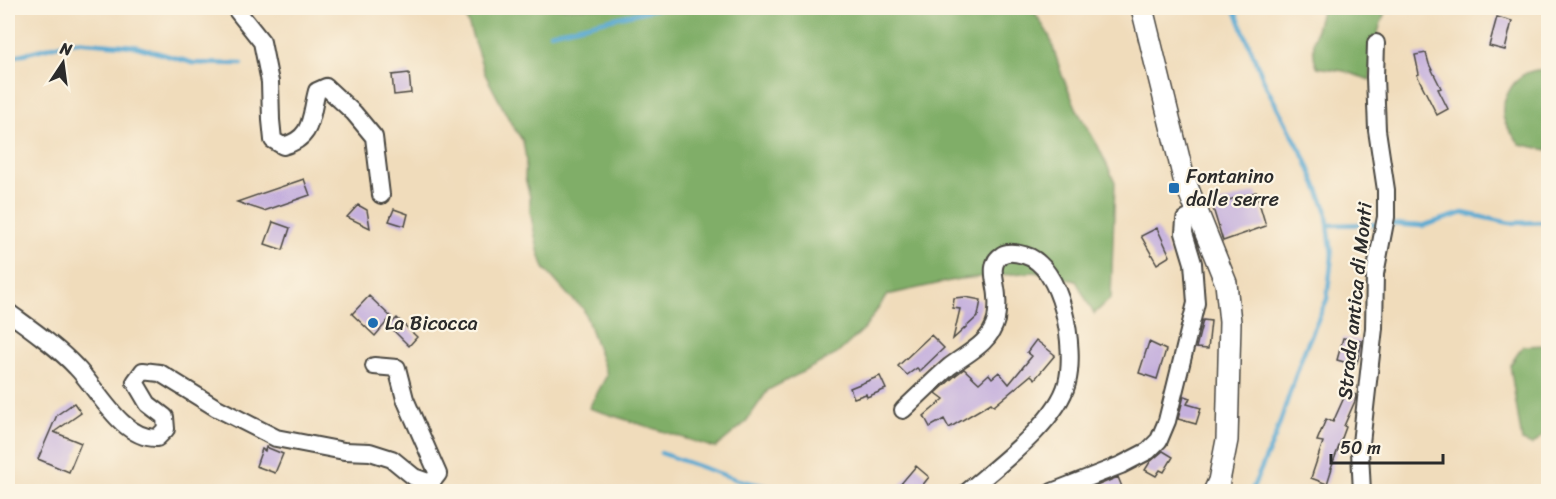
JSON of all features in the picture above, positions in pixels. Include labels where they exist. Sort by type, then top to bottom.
[{"type":"street","points":[[235,8],[262,42],[270,82],[273,140],[283,146],[296,143],[313,120],[317,91],[326,87],[354,113],[374,137],[381,195]]},
{"type":"street","points":[[1142,8],[1184,179],[1226,283],[1230,322],[1227,440],[1219,481],[1214,492]]},
{"type":"street","name":"Strada antica di Monti","points":[[1362,492],[1360,452],[1374,328],[1374,274],[1386,217],[1386,190],[1377,130],[1376,43]]},
{"type":"street","points":[[1052,492],[1120,465],[1148,451],[1159,440],[1167,422],[1196,303],[1193,262],[1183,225],[1185,220],[1199,213]]},
{"type":"street","points":[[903,410],[950,367],[989,336],[995,321],[998,299],[995,261],[1002,254],[1011,252],[1030,256],[1041,265],[1059,293],[1069,329],[1067,384],[1053,413],[1013,453],[967,492]]},
{"type":"street","points":[[8,312],[46,340],[77,368],[120,421],[147,438],[157,438],[166,429],[165,417],[148,404],[135,382],[143,371],[160,373],[215,407],[276,438],[344,451],[370,452],[392,459],[414,477],[431,483],[438,474],[405,399],[397,368],[374,366]]},
{"type":"green space","points":[[463,8],[1032,8],[1049,35],[1062,75],[1078,112],[1115,182],[1111,298],[1094,314],[1076,281],[1034,272],[959,279],[887,295],[865,328],[837,354],[768,390],[745,423],[715,448],[589,408],[607,375],[583,308],[544,268],[530,211],[523,141],[485,74]]},
{"type":"green space","points":[[1322,8],[1387,8],[1378,34],[1370,80],[1344,71],[1317,67],[1314,45]]},
{"type":"green space","points":[[1537,70],[1548,71],[1548,150],[1520,144],[1508,128],[1503,116],[1508,93],[1515,82],[1525,74]]},
{"type":"green space","points":[[1548,345],[1548,431],[1532,445],[1522,441],[1510,365],[1523,346]]},
{"type":"building","points":[[1497,17],[1512,21],[1505,50],[1489,46]]},
{"type":"building","points":[[1426,53],[1441,88],[1438,89],[1448,109],[1437,115],[1417,75],[1419,74],[1415,55]]},
{"type":"building","points":[[409,73],[411,93],[394,95],[392,75]]},
{"type":"building","points":[[304,179],[310,195],[264,211],[237,202]]},
{"type":"building","points":[[1256,192],[1266,226],[1223,241],[1212,205]]},
{"type":"building","points":[[358,205],[367,210],[370,228],[347,217]]},
{"type":"building","points":[[394,209],[408,214],[405,226],[389,221]]},
{"type":"building","points":[[273,222],[290,228],[283,250],[265,244]]},
{"type":"building","points":[[1157,228],[1170,256],[1157,264],[1141,236]]},
{"type":"building","points":[[369,296],[391,317],[375,336],[352,314]]},
{"type":"building","points":[[965,297],[981,300],[978,316],[953,339],[960,309],[953,308],[954,298]]},
{"type":"building","points":[[397,318],[417,337],[409,346],[389,326]]},
{"type":"building","points":[[1203,320],[1211,321],[1208,349],[1196,348]]},
{"type":"building","points":[[931,335],[944,348],[920,371],[917,368],[907,375],[898,366]]},
{"type":"building","points":[[1343,338],[1362,341],[1357,363],[1352,361],[1351,364],[1337,360]]},
{"type":"building","points":[[1036,340],[1055,355],[1035,379],[1031,375],[994,406],[991,403],[949,428],[944,419],[930,427],[924,416],[944,399],[936,393],[956,375],[964,369],[979,383],[989,374],[992,378],[999,372],[1009,384],[1032,356],[1027,352]]},
{"type":"building","points":[[1149,342],[1166,350],[1157,379],[1139,373]]},
{"type":"building","points":[[880,376],[886,389],[867,397],[866,394],[854,398],[850,388]]},
{"type":"building","points":[[1347,391],[1356,395],[1355,401],[1344,426],[1346,427],[1327,484],[1311,478],[1323,442],[1317,441],[1326,419],[1333,422]]},
{"type":"building","points":[[1184,396],[1190,398],[1187,404],[1201,408],[1196,424],[1178,419]]},
{"type":"building","points":[[74,403],[81,413],[54,432],[81,443],[69,472],[38,459],[57,415]]},
{"type":"building","points":[[266,447],[283,454],[275,473],[256,466],[262,449],[265,451]]},
{"type":"building","points":[[1163,451],[1173,457],[1164,472],[1160,470],[1156,476],[1145,470],[1150,462]]},
{"type":"building","points":[[916,466],[929,477],[917,492],[894,492]]},
{"type":"building","points":[[1118,477],[1124,492],[1082,492]]},
{"type":"waterway","points":[[550,33],[659,8]]},
{"type":"waterway","points":[[1234,8],[1267,88],[1305,158],[1326,209],[1332,255],[1327,299],[1303,354],[1275,437],[1251,492]]},
{"type":"waterway","points":[[8,58],[73,41],[134,46],[193,63],[242,64]]},
{"type":"waterway","points":[[1389,224],[1422,226],[1463,213],[1510,223],[1548,222]]},
{"type":"waterway","points":[[1328,225],[1381,224]]},
{"type":"waterway","points":[[661,453],[738,480],[770,487],[817,492]]},
{"type":"place","name":"Fontanino dalle serre","points":[[1174,188]]},
{"type":"place","name":"La Bicocca","points":[[373,323]]}]
